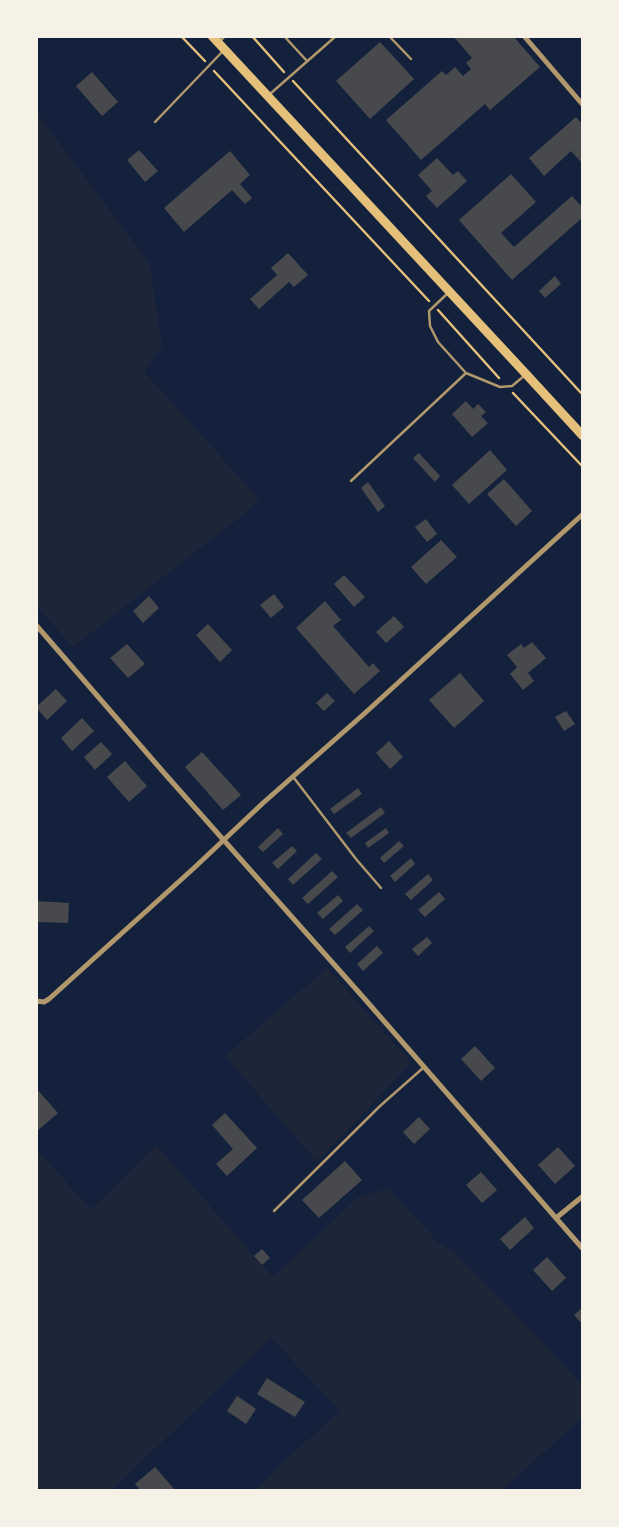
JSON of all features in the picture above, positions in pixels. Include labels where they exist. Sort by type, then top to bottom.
[{"type":"main road","points":[[218,43],[583,436]]},
{"type":"street","points":[[524,36],[583,104]]},
{"type":"street","points":[[38,1002],[49,999],[583,514]]},
{"type":"street","points":[[36,626],[583,1249]]},
{"type":"street","points":[[556,1218],[583,1196]]},
{"type":"lane","points":[[155,122],[209,66],[218,43],[225,36]]},
{"type":"lane","points":[[284,36],[307,61]]},
{"type":"lane","points":[[267,96],[336,36]]},
{"type":"lane","points":[[389,36],[411,59]]},
{"type":"lane","points":[[450,292],[429,311],[430,326],[438,342],[466,373],[500,387],[512,386],[526,374]]},
{"type":"lane","points":[[351,480],[466,373]]},
{"type":"lane","points":[[293,776],[356,859],[381,888]]},
{"type":"lane","points":[[274,1211],[361,1124],[424,1067]]},
{"type":"path","points":[[181,36],[583,467]]},
{"type":"path","points":[[252,36],[583,395]]},
{"type":"shaded area","points":[[36,112],[150,264],[162,347],[144,371],[259,499],[243,515],[73,647],[36,606]]},
{"type":"shaded area","points":[[327,968],[411,1063],[317,1162],[225,1056]]},
{"type":"shaded area","points":[[156,1145],[273,1277],[357,1198],[388,1188],[433,1236],[433,1239],[454,1252],[583,1385],[583,1417],[501,1491],[255,1491],[282,1463],[340,1411],[271,1338],[111,1491],[36,1491],[36,1149],[91,1209]]},
{"type":"building","points":[[453,36],[513,36],[540,67],[490,110],[485,104],[421,160],[386,120],[442,71],[446,75],[455,67],[463,76],[471,69],[466,63],[472,58]]},
{"type":"building","points":[[380,42],[414,79],[370,119],[336,81]]},
{"type":"building","points":[[92,72],[118,102],[102,116],[76,86]]},
{"type":"building","points":[[576,117],[583,125],[583,164],[571,151],[544,176],[529,158]]},
{"type":"building","points":[[139,150],[158,171],[145,182],[127,160]]},
{"type":"building","points":[[230,151],[250,175],[240,184],[252,198],[245,204],[232,190],[184,232],[164,208]]},
{"type":"building","points":[[437,158],[453,175],[458,171],[467,181],[437,208],[426,196],[432,191],[418,175]]},
{"type":"building","points":[[511,174],[536,202],[501,233],[514,247],[572,196],[583,208],[583,217],[512,280],[459,220]]},
{"type":"building","points":[[288,253],[308,275],[294,287],[289,282],[259,309],[250,299],[277,275],[271,268]]},
{"type":"building","points":[[555,276],[561,284],[545,298],[539,291]]},
{"type":"building","points":[[466,401],[473,409],[478,404],[486,412],[481,416],[488,423],[472,437],[452,414]]},
{"type":"building","points":[[490,450],[507,470],[469,504],[452,485]]},
{"type":"building","points":[[419,453],[440,476],[435,482],[413,458]]},
{"type":"building","points":[[504,479],[532,511],[516,526],[487,494]]},
{"type":"building","points":[[368,482],[385,506],[378,512],[361,488]]},
{"type":"building","points":[[426,519],[437,534],[427,542],[415,527]]},
{"type":"building","points":[[441,540],[457,557],[426,584],[411,567]]},
{"type":"building","points":[[344,575],[365,597],[354,607],[334,584]]},
{"type":"building","points":[[274,594],[284,607],[271,618],[260,605]]},
{"type":"building","points":[[149,596],[159,608],[143,623],[133,611]]},
{"type":"building","points":[[325,601],[341,620],[333,626],[369,667],[373,663],[380,671],[354,694],[296,628]]},
{"type":"building","points":[[394,616],[404,627],[386,643],[376,632]]},
{"type":"building","points":[[208,624],[232,650],[220,662],[196,635]]},
{"type":"building","points":[[532,642],[546,658],[528,673],[534,681],[523,690],[510,674],[517,667],[507,655],[521,644],[524,648]]},
{"type":"building","points":[[127,644],[145,664],[128,678],[110,658]]},
{"type":"building","points":[[460,673],[484,701],[454,728],[429,700]]},
{"type":"building","points":[[56,689],[67,701],[47,720],[36,707]]},
{"type":"building","points":[[327,693],[335,701],[324,711],[316,703]]},
{"type":"building","points":[[566,711],[575,724],[564,731],[555,717]]},
{"type":"building","points":[[82,718],[94,731],[72,751],[61,738]]},
{"type":"building","points":[[389,741],[403,757],[390,769],[376,753]]},
{"type":"building","points":[[101,742],[112,754],[95,770],[84,757]]},
{"type":"building","points":[[202,752],[241,795],[223,810],[185,767]]},
{"type":"building","points":[[125,761],[147,786],[129,802],[107,777]]},
{"type":"building","points":[[358,788],[362,794],[334,814],[330,809]]},
{"type":"building","points":[[381,807],[385,813],[351,838],[346,833]]},
{"type":"building","points":[[278,828],[283,834],[263,852],[258,847]]},
{"type":"building","points":[[386,828],[389,833],[368,848],[365,843]]},
{"type":"building","points":[[399,841],[404,846],[384,863],[380,858]]},
{"type":"building","points":[[292,846],[297,851],[278,869],[272,863]]},
{"type":"building","points":[[316,853],[322,859],[293,885],[288,879]]},
{"type":"building","points":[[411,858],[415,864],[395,882],[390,876]]},
{"type":"building","points":[[332,871],[338,877],[308,904],[302,898]]},
{"type":"building","points":[[428,874],[433,880],[411,900],[405,894]]},
{"type":"building","points":[[439,892],[445,899],[425,917],[418,910]]},
{"type":"building","points":[[338,895],[343,901],[323,919],[317,913]]},
{"type":"building","points":[[36,901],[69,903],[68,923],[36,922]]},
{"type":"building","points":[[357,904],[363,910],[335,935],[329,929]]},
{"type":"building","points":[[369,926],[374,931],[350,953],[345,947]]},
{"type":"building","points":[[427,937],[432,943],[418,956],[412,949]]},
{"type":"building","points":[[377,946],[383,953],[363,971],[357,964]]},
{"type":"building","points":[[475,1046],[495,1068],[481,1081],[461,1059]]},
{"type":"building","points":[[36,1088],[58,1113],[36,1132]]},
{"type":"building","points":[[225,1113],[257,1148],[227,1176],[216,1164],[233,1149],[212,1125]]},
{"type":"building","points":[[419,1117],[430,1129],[414,1144],[403,1132]]},
{"type":"building","points":[[558,1147],[575,1166],[555,1184],[538,1165]]},
{"type":"building","points":[[345,1161],[362,1180],[319,1218],[302,1200]]},
{"type":"building","points":[[481,1172],[497,1190],[482,1203],[466,1185]]},
{"type":"building","points":[[525,1217],[534,1228],[510,1250],[500,1239]]},
{"type":"building","points":[[262,1249],[270,1258],[262,1265],[254,1256]]},
{"type":"building","points":[[547,1257],[566,1278],[552,1291],[533,1270]]},
{"type":"building","points":[[583,1307],[583,1325],[574,1315]]},
{"type":"building","points":[[267,1378],[305,1402],[295,1417],[257,1394]]},
{"type":"building","points":[[237,1396],[256,1409],[246,1424],[227,1411]]},
{"type":"building","points":[[155,1467],[176,1491],[141,1491],[135,1484]]}]
